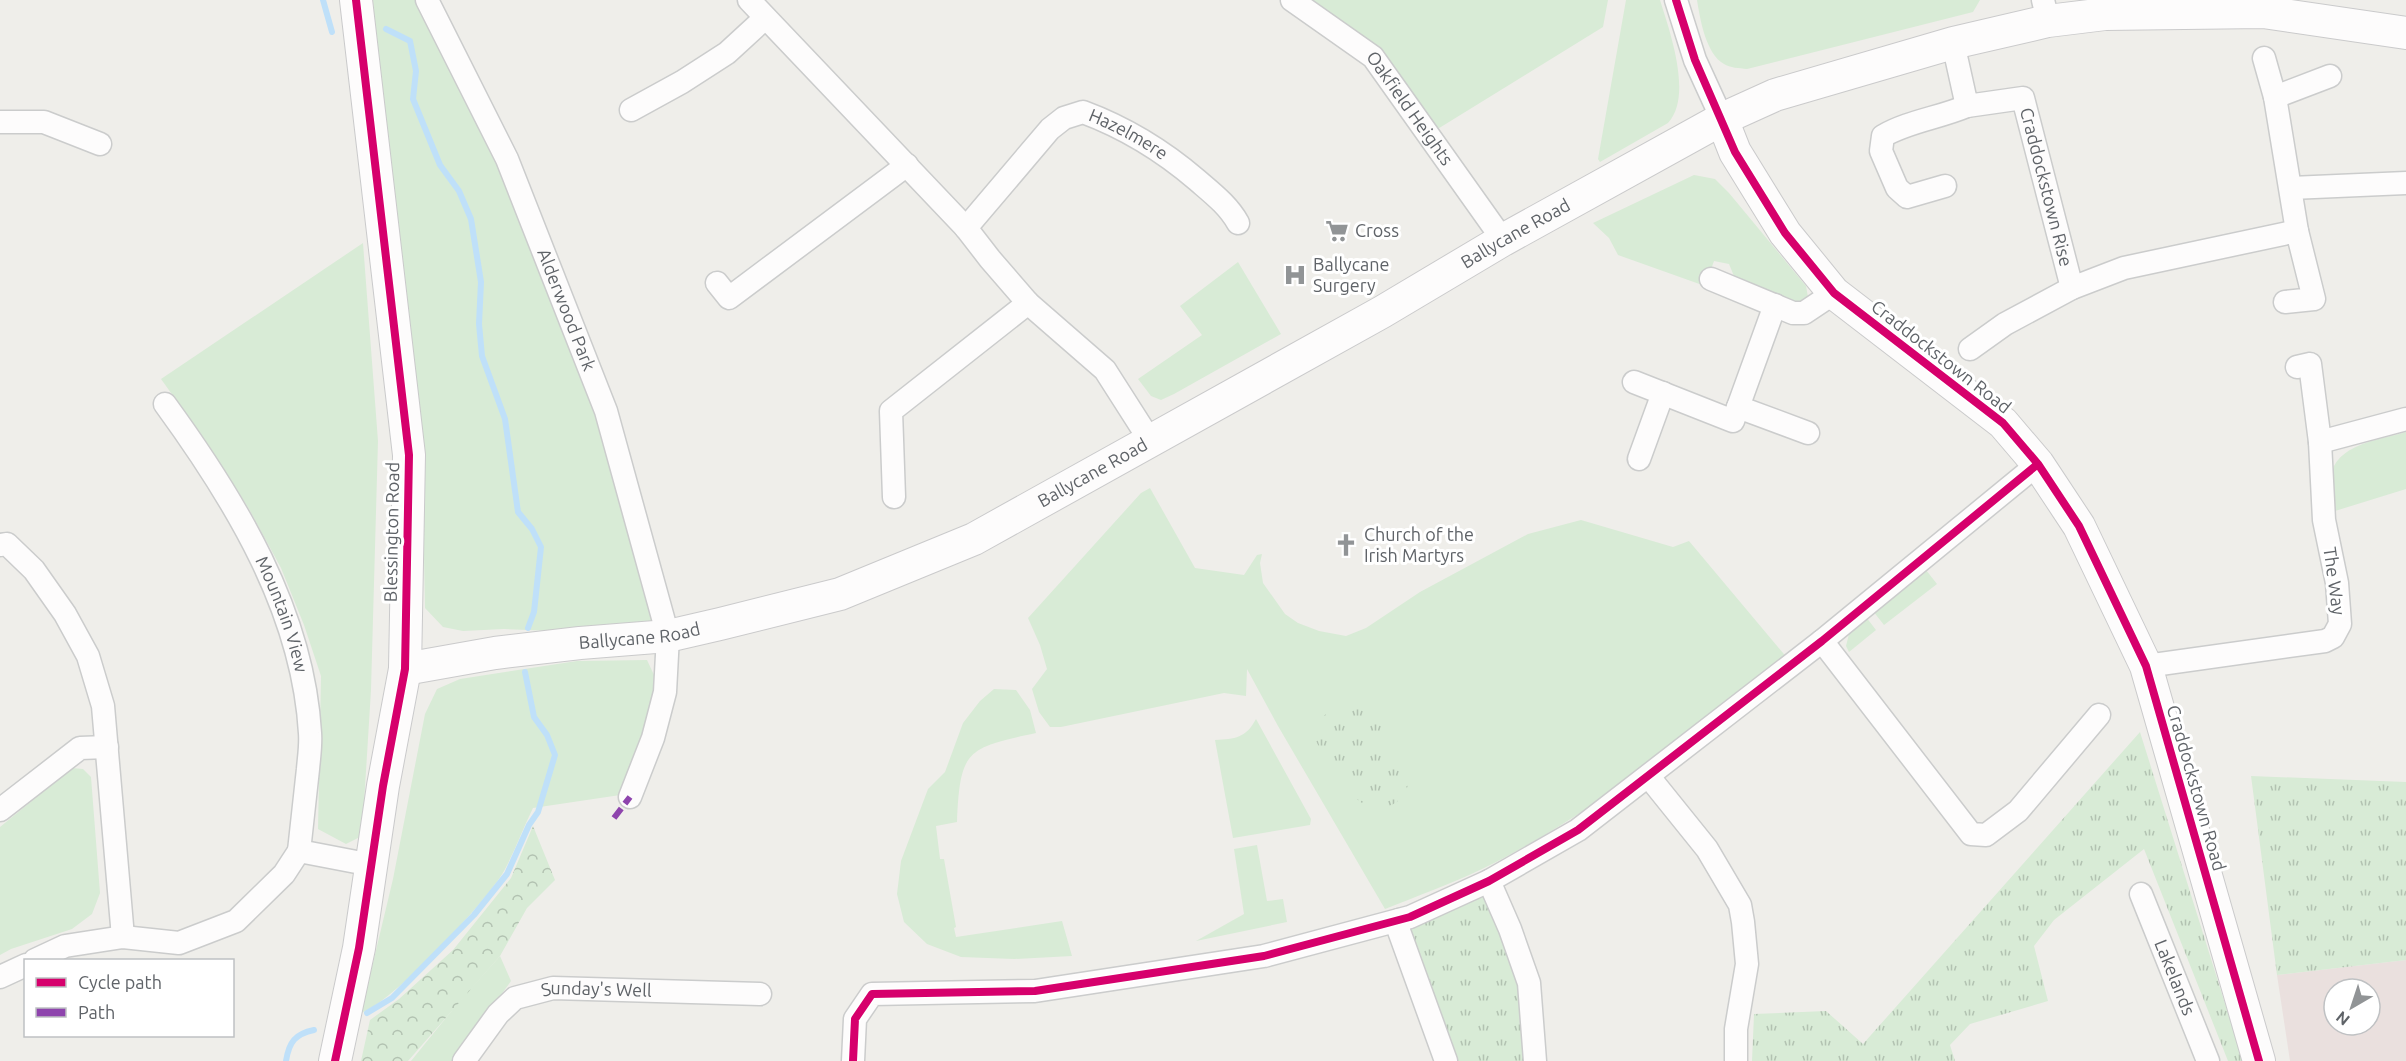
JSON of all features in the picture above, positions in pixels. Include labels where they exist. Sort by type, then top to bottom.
[{"type":"main road","name":"Blessington Road","points":[[334,1061],[359,948],[405,669],[409,455],[356,0]]},
{"type":"main road","name":"Ballycane Road","points":[[405,669],[517,650],[668,636],[840,594],[974,539],[1152,442],[1382,312],[1503,240],[1722,119],[1775,94],[1953,43],[2046,10],[2105,14],[2263,12],[2406,33]]},
{"type":"main road","name":"Craddockstown Road","points":[[1722,119],[1735,152],[1785,233],[1834,293],[2003,423],[2038,464],[2082,532],[2146,666],[2259,1061]]},
{"type":"street","name":"Alderwood Park","points":[[427,0],[507,159],[606,411],[668,636],[665,692],[653,738],[630,797]]},
{"type":"street","points":[[749,0],[966,228],[1028,303],[1105,370],[1152,442]]},
{"type":"street","name":"Oakfield Heights","points":[[1292,0],[1373,57],[1503,240]]},
{"type":"street","name":"Craddockstown Road","points":[[1676,0],[1695,60],[1722,119]]},
{"type":"street","points":[[631,110],[682,82],[727,53],[765,18]]},
{"type":"street","points":[[1945,186],[1907,197],[1897,188],[1881,151],[1883,136],[1900,126],[1942,116],[1967,106],[1953,43]]},
{"type":"street","points":[[2264,58],[2275,97],[2297,231],[2314,299],[2285,302]]},
{"type":"street","points":[[2275,97],[2330,76]]},
{"type":"street","name":"Craddockstown Rise","points":[[1967,106],[2023,98],[2072,288]]},
{"type":"street","name":"Hazelmere","points":[[966,228],[1050,129],[1064,118],[1083,112],[1136,135],[1168,156],[1232,212],[1238,223]]},
{"type":"street","points":[[0,122],[44,122],[100,144]]},
{"type":"street","points":[[717,283],[729,298],[907,165]]},
{"type":"street","points":[[2291,188],[2406,183]]},
{"type":"street","name":"Craddockstown Rise","points":[[1970,349],[2005,324],[2072,288],[2124,268],[2297,231]]},
{"type":"street","points":[[1711,279],[1793,313],[1804,313],[1834,293]]},
{"type":"street","points":[[894,496],[891,411],[1028,303]]},
{"type":"street","points":[[1635,382],[1733,421],[1775,305]]},
{"type":"street","name":"The Way","points":[[2146,666],[2325,640],[2333,637],[2340,624],[2337,583],[2324,520],[2320,442],[2310,364],[2297,367]]},
{"type":"street","points":[[1639,459],[1664,393]]},
{"type":"street","name":"Mountain View","points":[[37,959],[65,946],[123,937],[179,943],[236,921],[284,874],[299,851],[311,735],[304,679],[290,626],[267,573],[237,514],[200,451],[165,404]]},
{"type":"street","points":[[1738,407],[1808,433]]},
{"type":"street","points":[[2320,442],[2406,419]]},
{"type":"street","points":[[853,1061],[855,1019],[872,994],[1035,991],[1264,956],[1399,921],[1489,881],[1578,830],[1649,777],[1822,641],[2038,464]]},
{"type":"street","points":[[0,546],[7,544],[34,570],[65,614],[88,656],[103,706],[123,937]]},
{"type":"street","points":[[1822,641],[1971,834],[1986,835],[2018,811],[2099,715]]},
{"type":"street","points":[[0,810],[80,748],[107,747]]},
{"type":"street","points":[[1649,777],[1707,849],[1740,905],[1747,964],[1736,1029],[1736,1061]]},
{"type":"street","points":[[299,851],[372,865]]},
{"type":"street","points":[[1489,881],[1510,929],[1529,983],[1535,1061]]},
{"type":"street","name":"Lakelands","points":[[2141,894],[2208,1061]]},
{"type":"street","points":[[1399,921],[1399,931],[1446,1061]]},
{"type":"street","points":[[0,977],[24,966]]},
{"type":"street","name":"Sunday's Well","points":[[464,1061],[498,1014],[515,998],[553,988],[760,994]]},
{"type":"shaded area","points":[[2406,960],[2406,1061],[2290,1061],[2277,975]]},
{"type":"green space","points":[[373,0],[422,0],[503,162],[602,413],[655,625],[580,632],[504,629],[463,631],[443,627],[425,608],[422,451],[381,109]]},
{"type":"green space","points":[[1311,0],[1608,0],[1603,27],[1436,130]]},
{"type":"green space","points":[[1626,0],[1660,0],[1674,46],[1679,97],[1668,123],[1600,162],[1598,159]]},
{"type":"green space","points":[[1697,0],[1980,0],[1973,12],[1747,69],[1726,65],[1718,59],[1708,44]]},
{"type":"green space","points":[[1694,175],[1715,179],[1729,193],[1806,286],[1808,297],[1801,303],[1791,304],[1736,281],[1729,264],[1714,261],[1705,286],[1618,255],[1609,238],[1593,223]]},
{"type":"green space","points":[[363,243],[378,441],[371,690],[362,836],[346,844],[318,829],[321,676],[304,625],[281,568],[249,509],[209,446],[161,379]]},
{"type":"green space","points":[[1238,262],[1281,334],[1174,394],[1161,400],[1151,396],[1138,379],[1202,335],[1180,306]]},
{"type":"green space","points":[[2406,432],[2406,489],[2335,511],[2331,478],[2340,458],[2360,445]]},
{"type":"green space","points":[[1150,488],[1195,568],[1244,575],[1257,555],[1262,554],[1260,563],[1263,583],[1285,614],[1298,623],[1319,631],[1346,636],[1366,628],[1420,592],[1528,534],[1581,520],[1673,547],[1689,541],[1788,659],[1678,744],[1563,824],[1482,869],[1385,909],[1247,669],[1246,696],[1224,693],[1061,727],[1050,727],[1039,712],[1032,689],[1047,669],[1040,645],[1028,618],[1141,493]]},
{"type":"green space","points":[[1926,570],[1937,584],[1884,625],[1873,611]]},
{"type":"green space","points":[[1866,617],[1876,630],[1849,652],[1846,646],[1850,630]]},
{"type":"green space","points":[[647,660],[662,692],[627,794],[533,808],[504,871],[479,904],[415,972],[394,991],[361,1013],[393,879],[425,714],[437,689],[460,679],[577,661]]},
{"type":"green space","points":[[994,689],[1016,690],[1030,710],[1036,733],[995,743],[972,756],[965,766],[961,779],[957,822],[936,826],[940,859],[944,859],[956,937],[1062,921],[1072,956],[1014,959],[961,957],[927,944],[904,922],[897,894],[901,861],[928,789],[945,772],[963,723],[980,701]]},
{"type":"green space","points":[[1356,704],[1373,715],[1380,724],[1382,744],[1391,748],[1407,762],[1408,785],[1404,794],[1391,805],[1374,807],[1358,800],[1351,791],[1346,770],[1323,752],[1315,736],[1315,728],[1329,712]]},
{"type":"green space","points":[[1256,719],[1311,819],[1310,825],[1233,838],[1215,740],[1244,734]]},
{"type":"green space","points":[[2140,732],[2243,1061],[2228,1061],[2144,849],[2054,920],[2034,946],[2048,1001],[1970,1024],[1950,1045],[1955,1061],[1752,1061],[1754,1014],[1826,1011],[1863,1044]]},
{"type":"green space","points":[[72,768],[83,769],[91,777],[100,893],[92,914],[72,929],[11,949],[0,955],[0,827]]},
{"type":"green space","points":[[2251,776],[2406,782],[2406,960],[2277,975]]},
{"type":"green space","points":[[533,826],[555,880],[527,908],[500,956],[408,1061],[361,1061],[370,1020],[399,999],[453,950],[511,878]]},
{"type":"green space","points":[[1257,845],[1267,901],[1283,899],[1287,922],[1196,941],[1244,914],[1234,849]]},
{"type":"green space","points":[[1486,894],[1521,983],[1527,1061],[1456,1061],[1408,928]]},
{"type":"green space","points":[[500,956],[511,981],[453,1061],[411,1061],[458,1003]]},
{"type":"waterway","points":[[323,0],[332,32]]},
{"type":"waterway","points":[[386,29],[410,41],[416,71],[413,99],[440,165],[459,191],[471,219],[481,282],[479,324],[482,356],[505,419],[518,512],[532,529],[541,547],[534,612],[528,628]]},
{"type":"waterway","points":[[367,1013],[392,998],[474,915],[507,874],[529,825],[538,812],[555,755],[547,735],[534,717],[525,672]]},
{"type":"waterway","points":[[286,1061],[294,1040],[314,1030]]},
{"type":"marked path","points":[[614,818],[630,797]]},
{"type":"cycle path","points":[[335,1061],[359,948],[383,786],[405,669],[409,455],[356,0]]},
{"type":"cycle path","points":[[1676,0],[1695,60],[1735,152],[1785,233],[1834,293],[2003,423],[2038,464],[2079,526],[2146,666],[2259,1061]]},
{"type":"cycle path","points":[[853,1061],[855,1019],[872,994],[1035,991],[1264,956],[1410,917],[1489,881],[1578,830],[1822,641],[2038,464]]},
{"type":"place","name":"Cross","points":[[1337,231]]},
{"type":"place","name":"Ballycane Surgery","points":[[1295,275]]},
{"type":"place","name":"Church of the Irish Martyrs","points":[[1346,545]]}]
